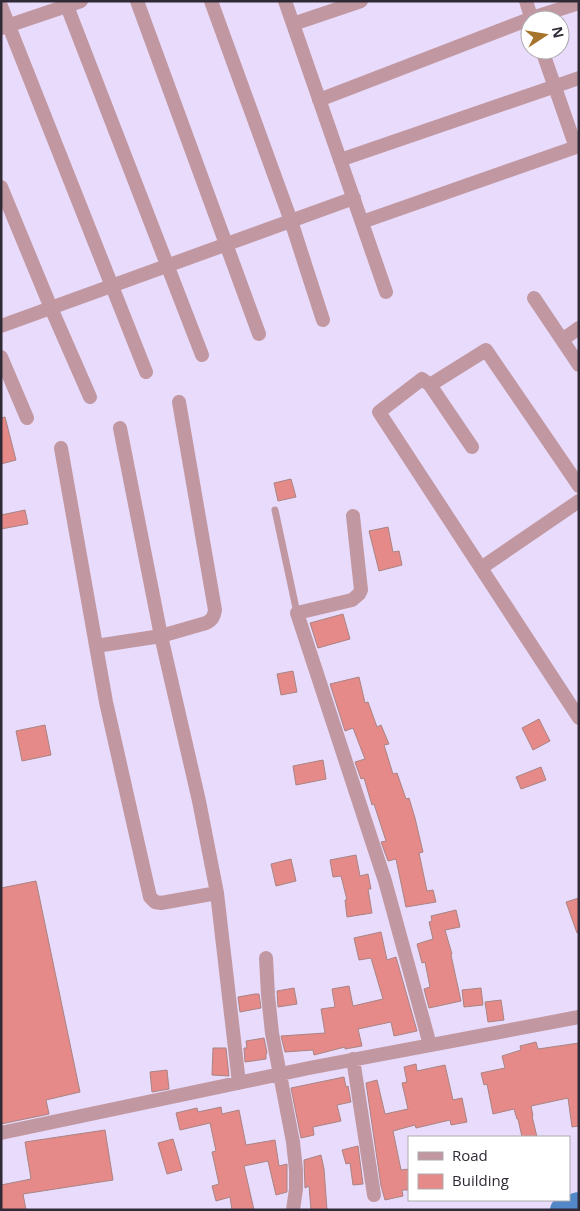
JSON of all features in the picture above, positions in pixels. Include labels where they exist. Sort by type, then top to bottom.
[{"type":"street","points":[[5,26],[66,4],[82,1]]},
{"type":"street","points":[[137,1],[259,334]]},
{"type":"street","points":[[211,1],[290,221],[323,320]]},
{"type":"street","points":[[285,1],[386,292]]},
{"type":"street","points":[[293,24],[361,1]]},
{"type":"street","points":[[557,10],[579,2]]},
{"type":"street","points":[[66,4],[202,355]]},
{"type":"street","points":[[1,6],[5,26],[146,372]]},
{"type":"street","points":[[319,100],[520,24]]},
{"type":"street","points":[[362,222],[579,146],[573,139],[546,60]]},
{"type":"street","points":[[340,160],[579,78]]},
{"type":"street","points":[[1,187],[90,396]]},
{"type":"street","points":[[1,326],[354,198]]},
{"type":"street","points":[[534,298],[579,365]]},
{"type":"street","points":[[562,340],[579,328]]},
{"type":"street","points":[[430,385],[486,350],[579,486]]},
{"type":"street","points":[[1,357],[27,418]]},
{"type":"street","points":[[472,446],[430,385],[423,379],[379,412],[579,718]]},
{"type":"street","points":[[96,646],[161,636],[206,623],[211,621],[214,616],[215,610],[178,402]]},
{"type":"street","points":[[120,428],[161,636],[199,801],[217,893],[239,1083]]},
{"type":"street","points":[[61,448],[106,702],[150,897],[155,902],[161,903],[217,893]]},
{"type":"street","points":[[481,568],[579,501]]},
{"type":"street","points":[[353,516],[359,594],[352,600],[296,613],[385,881],[430,1045]]},
{"type":"street","points":[[266,958],[272,1033],[293,1142],[296,1170],[293,1210]]},
{"type":"street","points":[[1,1133],[353,1059],[579,1017]]},
{"type":"street","points":[[353,1059],[374,1195]]},
{"type":"lane","points":[[275,510],[296,613]]},
{"type":"building","points":[[5,417],[16,460],[1,464],[1,418]]},
{"type":"building","points":[[291,479],[296,497],[278,501],[274,483]]},
{"type":"building","points":[[25,510],[28,524],[1,529],[1,515]]},
{"type":"building","points":[[388,527],[393,552],[399,551],[402,565],[379,571],[369,531]]},
{"type":"building","points":[[343,614],[350,639],[318,648],[310,623]]},
{"type":"building","points":[[293,671],[297,692],[281,695],[277,674]]},
{"type":"building","points":[[359,677],[365,703],[368,702],[377,727],[381,725],[389,744],[384,745],[393,774],[397,773],[406,799],[409,798],[423,852],[419,853],[427,891],[433,890],[436,902],[406,907],[396,859],[388,861],[381,842],[386,841],[364,778],[361,779],[355,762],[365,759],[353,728],[345,731],[330,684]]},
{"type":"building","points":[[539,719],[550,741],[533,750],[522,728]]},
{"type":"building","points":[[45,725],[51,755],[22,761],[16,731]]},
{"type":"building","points":[[323,760],[326,779],[296,785],[293,766]]},
{"type":"building","points":[[541,767],[546,780],[521,789],[516,777]]},
{"type":"building","points":[[356,855],[360,876],[368,874],[371,889],[368,889],[372,913],[347,917],[345,900],[347,900],[341,876],[333,877],[330,860]]},
{"type":"building","points":[[291,859],[296,881],[276,886],[271,864]]},
{"type":"building","points":[[36,881],[80,1092],[46,1100],[49,1114],[1,1124],[1,888]]},
{"type":"building","points":[[579,898],[579,932],[577,933],[566,902]]},
{"type":"building","points":[[456,910],[460,927],[445,930],[452,954],[461,1001],[429,1008],[424,989],[430,987],[425,962],[422,963],[417,944],[433,939],[429,922],[432,921],[431,916]]},
{"type":"building","points":[[381,932],[387,960],[396,957],[417,1031],[394,1036],[391,1022],[358,1029],[362,1046],[345,1049],[345,1047],[314,1055],[313,1050],[285,1052],[281,1036],[325,1033],[321,1009],[335,1007],[332,989],[349,986],[353,1006],[383,999],[371,958],[359,960],[354,938]]},
{"type":"building","points":[[294,988],[297,1004],[278,1007],[277,991]]},
{"type":"building","points":[[481,988],[483,1005],[464,1007],[462,990]]},
{"type":"building","points":[[259,994],[261,1008],[240,1012],[238,997]]},
{"type":"building","points":[[501,1000],[504,1020],[488,1022],[485,1002]]},
{"type":"building","points":[[264,1038],[267,1053],[266,1059],[245,1062],[244,1048],[247,1048],[246,1041]]},
{"type":"building","points":[[536,1042],[538,1049],[579,1043],[579,1126],[572,1127],[568,1098],[531,1106],[537,1136],[522,1136],[514,1109],[493,1114],[487,1084],[484,1085],[481,1073],[505,1068],[502,1056],[521,1050],[520,1046]]},
{"type":"building","points":[[213,1048],[226,1048],[229,1076],[212,1075]]},
{"type":"building","points":[[416,1064],[417,1071],[445,1065],[453,1100],[462,1098],[467,1122],[451,1125],[450,1120],[416,1128],[415,1125],[393,1131],[401,1170],[408,1169],[408,1190],[402,1190],[403,1196],[385,1200],[381,1186],[366,1083],[377,1080],[385,1114],[408,1109],[402,1083],[407,1082],[404,1067]]},
{"type":"building","points":[[167,1070],[169,1089],[152,1092],[150,1072]]},
{"type":"building","points":[[344,1077],[351,1102],[337,1105],[341,1121],[313,1127],[314,1135],[301,1138],[291,1088]]},
{"type":"building","points":[[221,1107],[222,1114],[239,1110],[246,1145],[275,1140],[279,1166],[287,1164],[287,1192],[276,1195],[268,1161],[244,1166],[254,1210],[232,1210],[230,1197],[216,1201],[212,1186],[219,1184],[212,1152],[216,1151],[210,1123],[180,1130],[176,1113],[197,1108],[198,1112]]},
{"type":"building","points":[[105,1130],[113,1180],[23,1194],[26,1210],[1,1210],[1,1185],[31,1179],[25,1142]]},
{"type":"building","points":[[173,1139],[182,1170],[167,1174],[158,1143]]},
{"type":"building","points":[[358,1146],[363,1184],[353,1185],[350,1163],[346,1164],[342,1150]]},
{"type":"building","points":[[321,1155],[327,1210],[311,1210],[309,1186],[305,1188],[304,1160]]},
{"type":"waterway","points":[[563,1210],[579,1205]]}]
